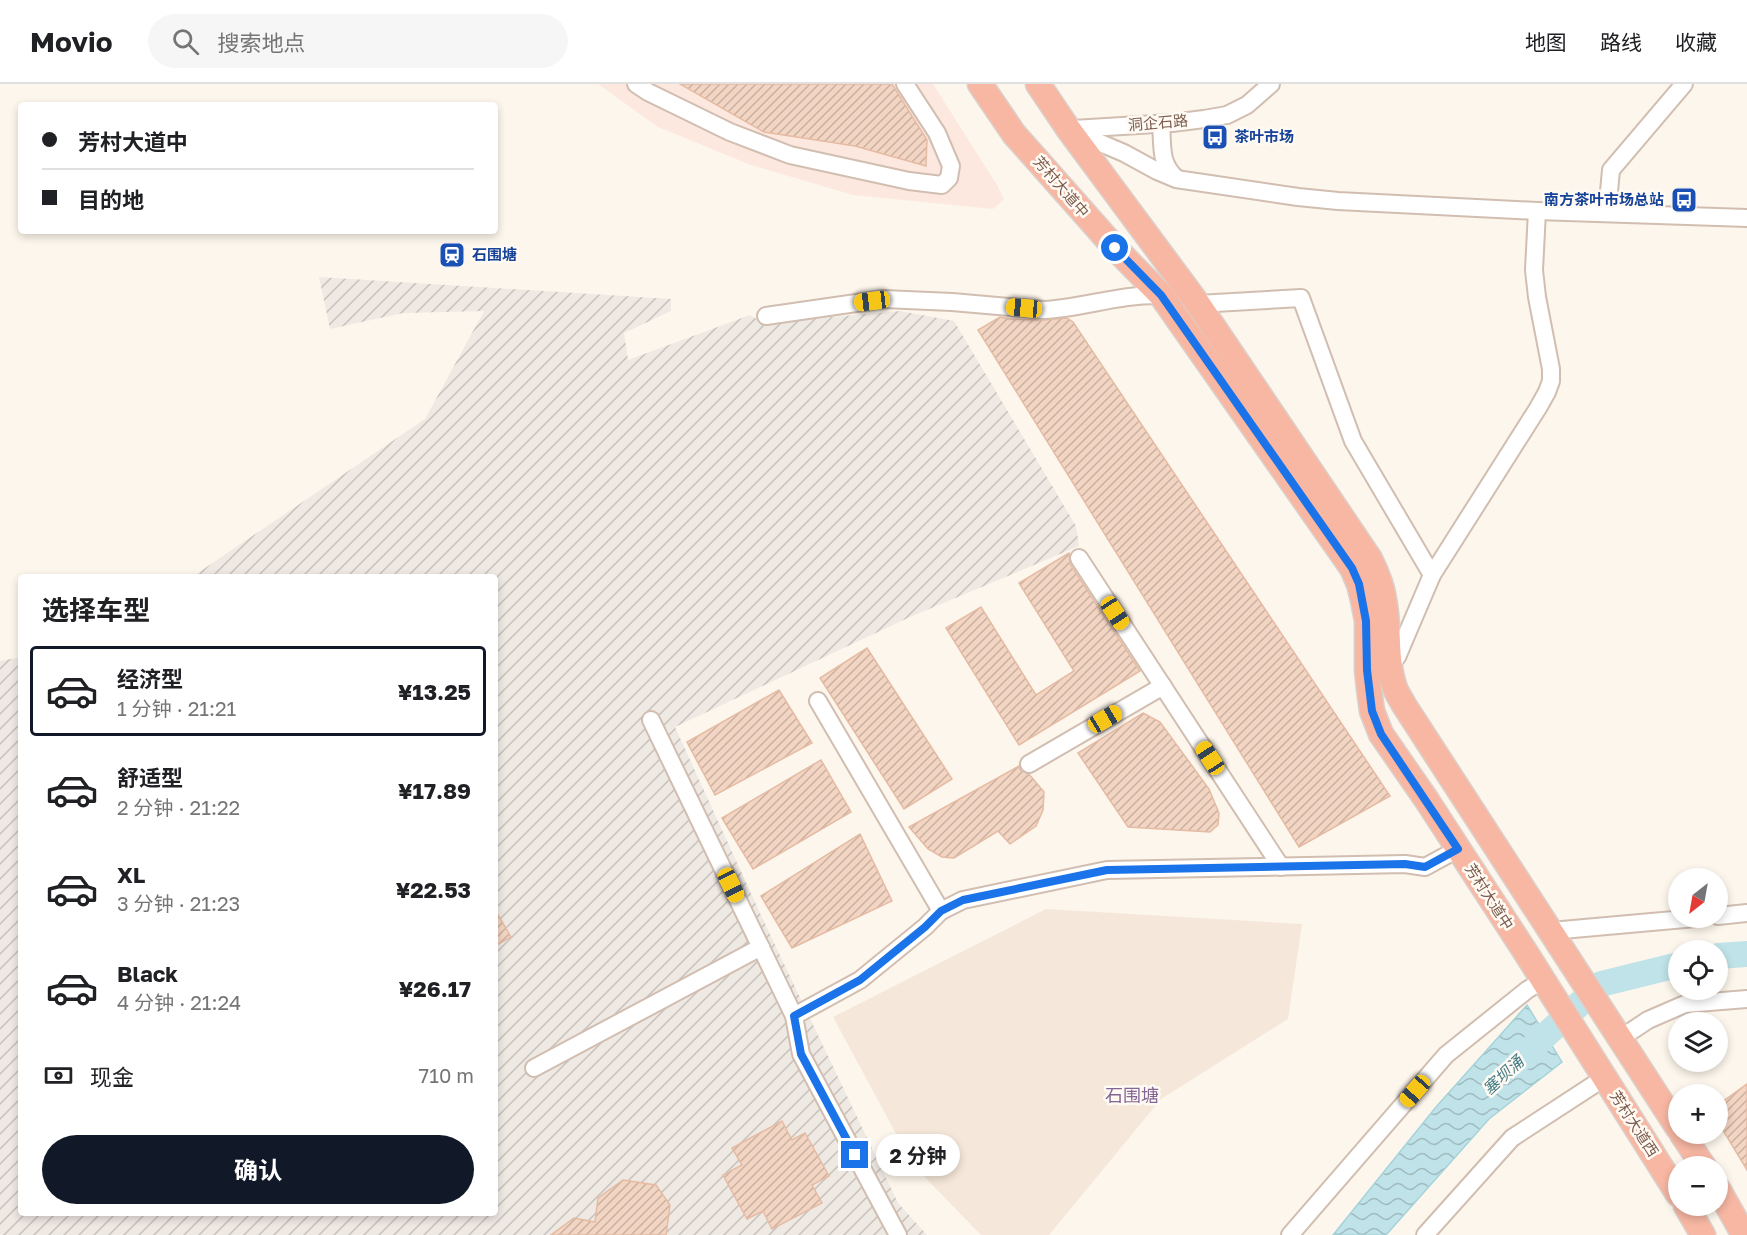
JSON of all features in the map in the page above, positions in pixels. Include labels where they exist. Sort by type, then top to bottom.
[{"type":"highway","name":"芳村大道中","points":[[980,84],[1014,134],[1115,248],[1161,295],[1352,568],[1359,584],[1366,621],[1367,670],[1372,711],[1381,734],[1458,849],[1589,1054]]},
{"type":"highway","points":[[1038,84],[1198,304],[1370,559],[1377,572],[1384,597],[1388,621],[1389,658],[1395,687],[1404,705],[1668,1111]]},
{"type":"highway","name":"芳村大道西","points":[[1589,1054],[1668,1178]]},
{"type":"highway","points":[[1634,1125],[1644,1129],[1658,1129],[1668,1120]]},
{"type":"highway","points":[[1728,1207],[1744,1235]]},
{"type":"highway","points":[[1692,1216],[1703,1235]]},
{"type":"street","points":[[636,84],[730,132],[790,155],[909,181],[942,184],[949,178],[951,166],[937,134],[905,84]]},
{"type":"street","name":"洞企石路","points":[[1069,129],[1161,124],[1227,115],[1247,105],[1272,84]]},
{"type":"street","points":[[1607,213],[1611,170],[1684,84]]},
{"type":"street","points":[[1161,124],[1164,164],[1176,179]]},
{"type":"street","points":[[1069,129],[1176,179],[1298,197],[1537,211],[1747,218]]},
{"type":"street","points":[[1397,657],[1432,575],[1538,408],[1551,381],[1551,369],[1534,270],[1537,211]]},
{"type":"street","points":[[766,316],[884,299],[1044,310],[1112,298],[1161,295]]},
{"type":"street","points":[[1198,304],[1301,298],[1353,441],[1432,575]]},
{"type":"street","points":[[1079,558],[1281,867]]},
{"type":"street","points":[[1029,764],[1163,686]]},
{"type":"street","points":[[818,701],[941,911]]},
{"type":"street","points":[[651,720],[794,1016],[801,1054],[898,1235]]},
{"type":"street","points":[[794,1016],[860,980],[925,927],[941,911],[963,900],[1107,870],[1405,864],[1425,867],[1458,849]]},
{"type":"street","points":[[1728,915],[1747,914]]},
{"type":"street","points":[[1551,931],[1668,921]]},
{"type":"street","points":[[534,1068],[761,946]]},
{"type":"street","points":[[1290,1235],[1446,1056],[1527,990],[1543,980]]},
{"type":"street","points":[[1621,1038],[1648,1020],[1685,1004],[1747,999]]},
{"type":"street","points":[[1425,1235],[1512,1138],[1604,1078]]},
{"type":"shaded area","points":[[598,84],[933,84],[1004,199],[993,209],[853,195],[751,165],[658,127]]},
{"type":"shaded area","points":[[319,277],[671,299],[671,311],[624,333],[628,360],[750,315],[763,323],[900,311],[954,321],[1076,526],[1079,546],[910,617],[675,727],[766,926],[898,1203],[927,1235],[0,1235],[0,661],[18,658],[18,1216],[498,1216],[498,574],[196,574],[425,419],[484,311],[403,313],[330,329]]},
{"type":"shaded area","points":[[1046,909],[1302,924],[1288,1019],[1161,1099],[1049,1235],[981,1235],[913,1165],[833,1017]]},
{"type":"water","points":[[1527,1005],[1562,1062],[1489,1119],[1386,1235],[1333,1235],[1436,1107]]},
{"type":"building","points":[[680,84],[892,84],[927,140],[926,166],[855,146],[764,132]]},
{"type":"building","points":[[1000,317],[1043,320],[1067,318],[1073,322],[1390,796],[1299,847],[978,330]]},
{"type":"building","points":[[1069,553],[1070,564],[1140,671],[1019,745],[946,628],[981,607],[1036,695],[1074,671],[1019,583]]},
{"type":"building","points":[[867,648],[952,779],[904,809],[820,678]]},
{"type":"building","points":[[779,690],[812,743],[715,795],[687,742]]},
{"type":"building","points":[[1143,713],[1160,722],[1209,789],[1219,813],[1218,825],[1210,832],[1128,827],[1078,753]]},
{"type":"building","points":[[821,760],[851,812],[753,869],[722,818]]},
{"type":"building","points":[[1019,766],[1020,770],[1029,774],[1044,792],[1043,810],[1036,826],[1010,844],[998,831],[954,858],[942,857],[928,849],[909,827]]},
{"type":"building","points":[[860,834],[892,901],[792,948],[761,896]]},
{"type":"building","points":[[498,915],[511,937],[498,944]]},
{"type":"building","points":[[1747,1084],[1747,1170],[1728,1139],[1728,1098]]},
{"type":"building","points":[[782,1121],[792,1140],[805,1133],[829,1176],[812,1185],[822,1203],[772,1229],[763,1211],[747,1219],[723,1175],[742,1165],[732,1148]]},
{"type":"building","points":[[623,1180],[656,1185],[670,1205],[666,1235],[551,1235],[574,1218],[595,1222],[598,1198]]},
{"type":"waterway","name":"塞坝涌","points":[[1728,955],[1747,954]]},
{"type":"waterway","name":"塞坝涌","points":[[1521,1058],[1601,984],[1668,967]]},
{"type":"place","name":"茶叶市场","points":[[1215,137]]},
{"type":"place","name":"南方茶叶市场总站","points":[[1684,200]]},
{"type":"place","name":"石围塘","points":[[452,255]]},
{"type":"district","name":"石围塘","points":[[1132,1096]]},
{"type":"route","points":[[855,1155],[801,1054],[794,1016],[860,980],[925,927],[941,911],[963,900],[1107,870],[1405,864],[1425,867],[1458,849],[1381,734],[1372,711],[1367,670],[1366,621],[1359,584],[1352,568],[1161,295],[1115,248]]}]
